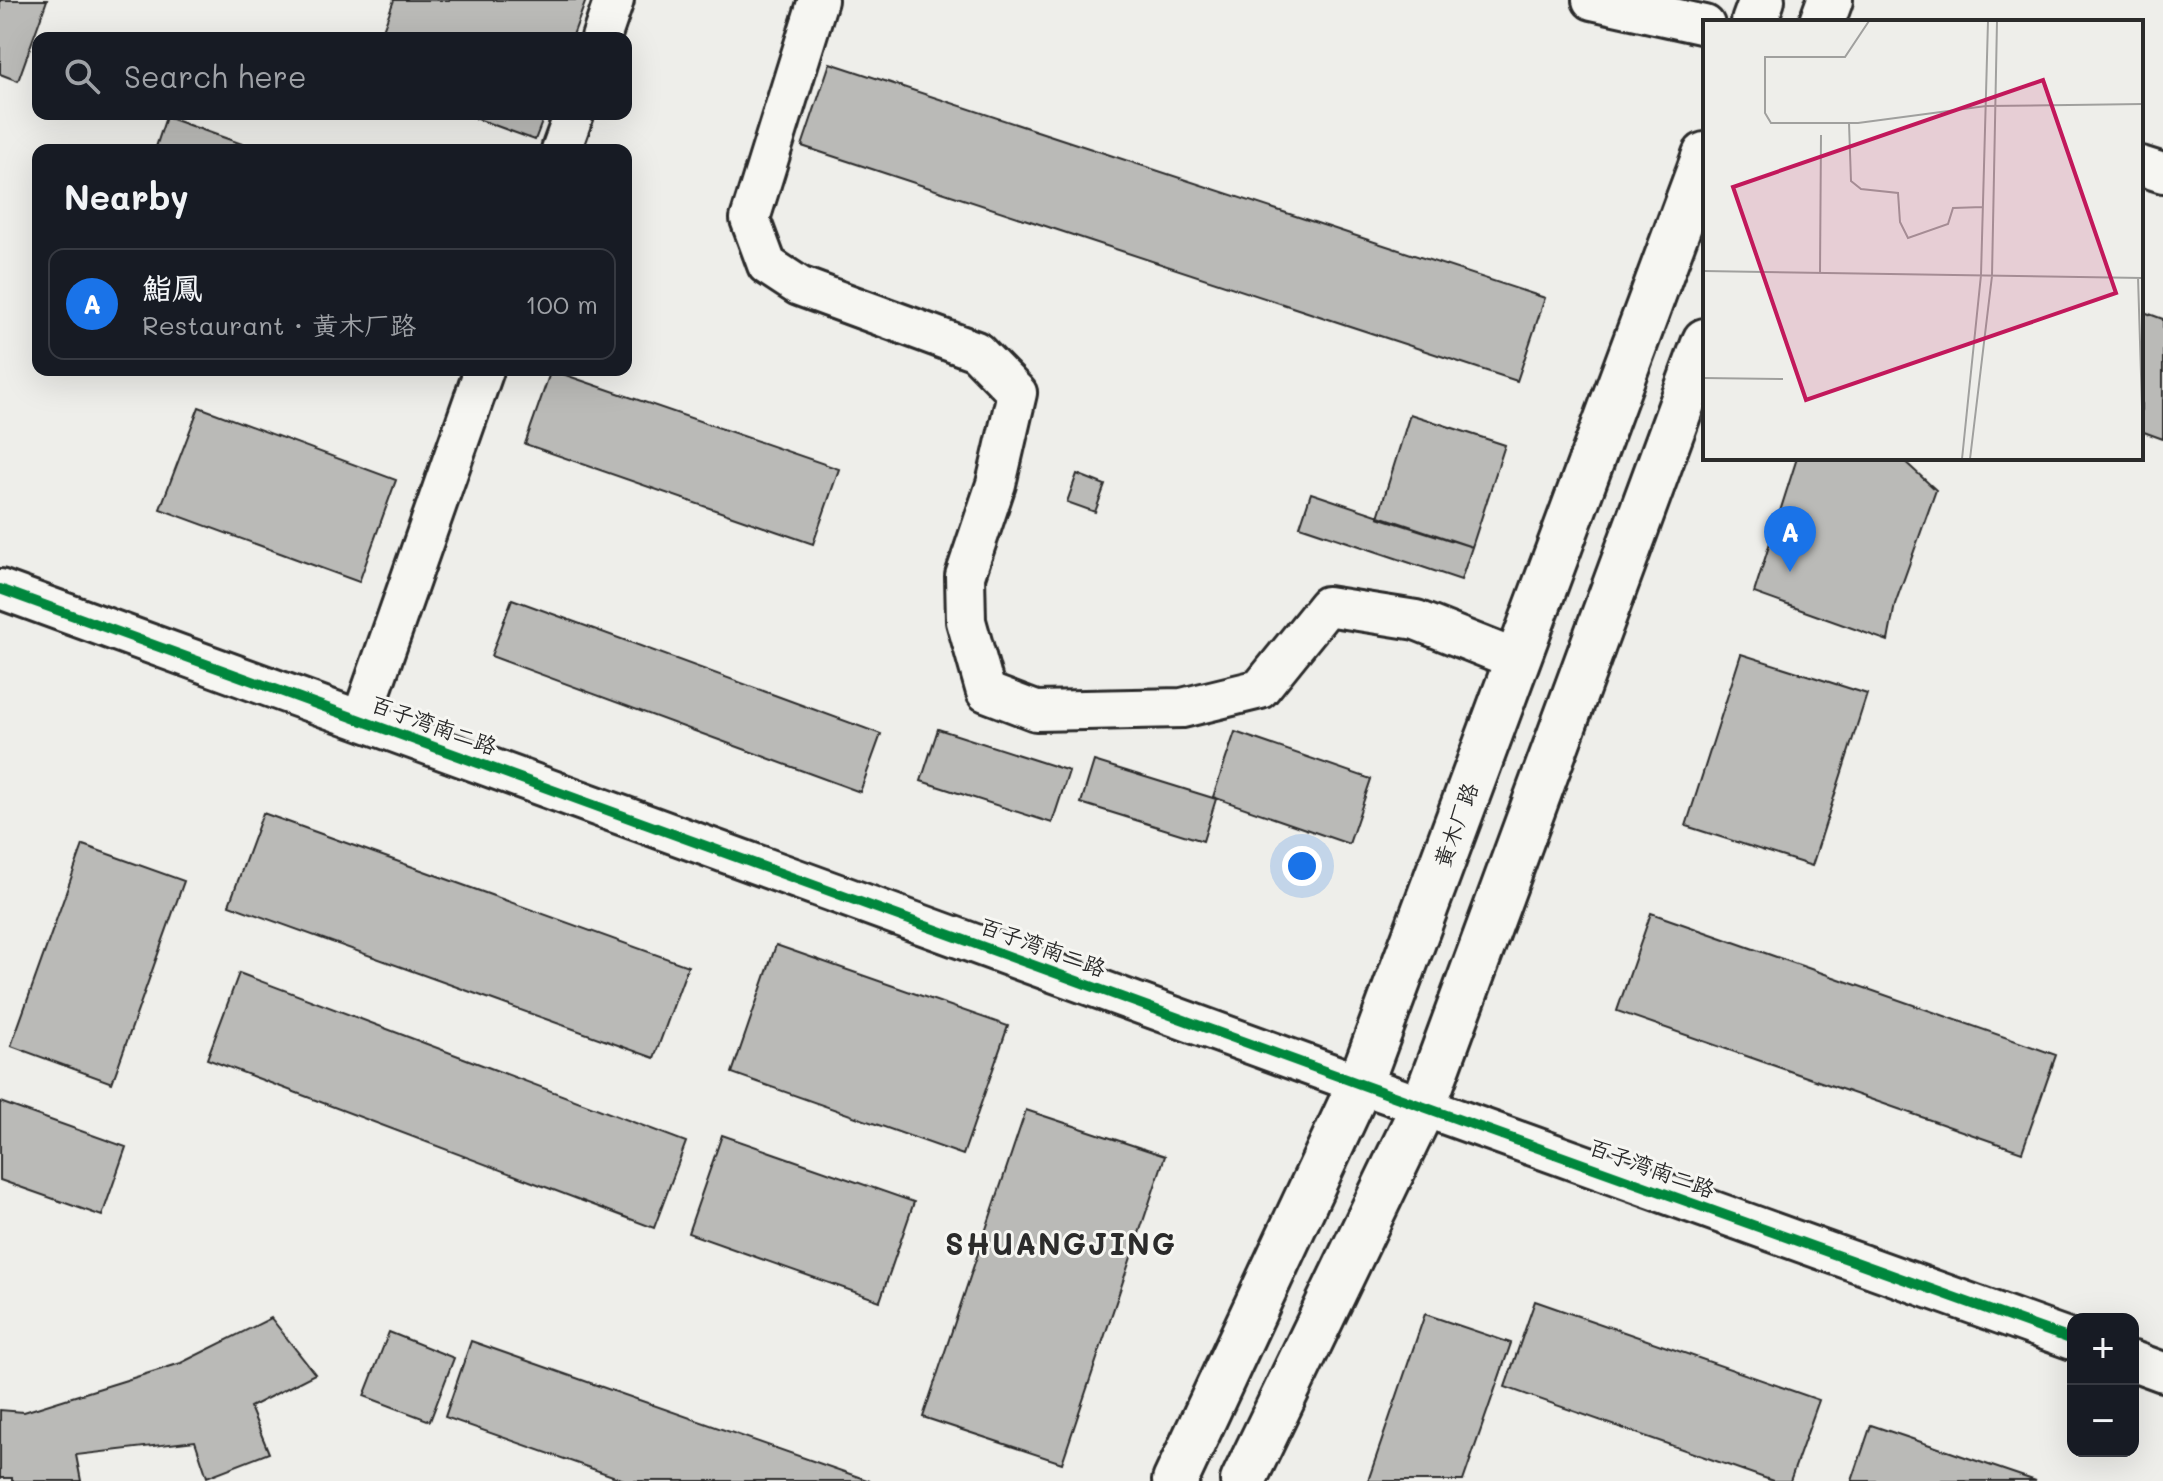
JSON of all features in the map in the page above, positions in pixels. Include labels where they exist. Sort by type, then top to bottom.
[{"type":"main road","points":[[1755,20],[1762,0]]},
{"type":"main road","points":[[1823,20],[1830,0]]},
{"type":"main road","name":"黄木厂路","points":[[1175,1481],[1360,1084],[1703,160]]},
{"type":"main road","points":[[1243,1481],[1423,1107],[1703,346]]},
{"type":"street","points":[[603,32],[614,0]]},
{"type":"street","points":[[818,0],[750,219],[767,265],[799,286],[976,351],[1017,393],[996,484],[965,576],[966,621],[986,692],[1036,711],[1182,708],[1260,689],[1327,606],[1416,620],[1517,660]]},
{"type":"street","points":[[1592,0],[1703,25]]},
{"type":"street","points":[[563,144],[572,120]]},
{"type":"street","points":[[2143,167],[2163,173]]},
{"type":"street","points":[[361,720],[482,376]]},
{"type":"street","name":"百子湾南二路","points":[[0,589],[2067,1338]]},
{"type":"street","points":[[2139,1363],[2163,1372]]},
{"type":"building","points":[[0,0],[47,0],[36,32],[32,32],[32,42],[18,81],[0,74]]},
{"type":"building","points":[[394,0],[586,0],[574,32],[382,32]]},
{"type":"building","points":[[830,63],[1545,298],[1517,381],[802,146]]},
{"type":"building","points":[[165,120],[174,120],[242,144],[157,144]]},
{"type":"building","points":[[480,120],[543,120],[535,140]]},
{"type":"building","points":[[2143,312],[2163,319],[2163,439],[2143,432]]},
{"type":"building","points":[[549,376],[568,376],[839,469],[813,544],[525,444]]},
{"type":"building","points":[[199,407],[396,480],[359,582],[160,509]]},
{"type":"building","points":[[1410,414],[1505,445],[1472,547],[1378,517]]},
{"type":"building","points":[[1796,460],[1903,460],[1936,490],[1895,604],[1888,641],[1754,593]]},
{"type":"building","points":[[1077,474],[1105,485],[1095,512],[1067,502]]},
{"type":"building","points":[[1311,493],[1472,547],[1461,580],[1300,526]]},
{"type":"building","points":[[512,599],[881,734],[860,792],[491,656]]},
{"type":"building","points":[[1741,654],[1867,694],[1812,866],[1686,826]]},
{"type":"building","points":[[938,729],[1069,771],[1052,823],[921,781]]},
{"type":"building","points":[[1235,732],[1371,779],[1349,844],[1213,797]]},
{"type":"building","points":[[1094,761],[1216,799],[1203,841],[1081,803]]},
{"type":"building","points":[[263,813],[688,966],[654,1058],[229,905]]},
{"type":"building","points":[[83,845],[184,881],[112,1083],[11,1046]]},
{"type":"building","points":[[1651,913],[2056,1055],[2022,1152],[1617,1011]]},
{"type":"building","points":[[776,945],[1008,1026],[963,1155],[732,1073]]},
{"type":"building","points":[[239,973],[686,1142],[654,1228],[207,1059]]},
{"type":"building","points":[[0,1102],[126,1147],[102,1216],[0,1180]]},
{"type":"building","points":[[1026,1110],[1165,1156],[1062,1463],[923,1417]]},
{"type":"building","points":[[722,1135],[914,1202],[880,1301],[688,1233]]},
{"type":"building","points":[[1535,1301],[1819,1400],[1790,1481],[1773,1481],[1505,1387]]},
{"type":"building","points":[[1425,1314],[1511,1343],[1463,1481],[1368,1481]]},
{"type":"building","points":[[271,1318],[315,1374],[250,1407],[269,1453],[207,1477],[195,1441],[76,1455],[81,1481],[12,1481],[12,1478],[0,1478],[0,1410],[24,1412],[181,1363]]},
{"type":"building","points":[[389,1332],[454,1358],[430,1421],[364,1396]]},
{"type":"building","points":[[471,1341],[870,1481],[627,1481],[445,1417]]},
{"type":"building","points":[[1871,1425],[2036,1481],[1852,1481]]},
{"type":"cycle path","points":[[0,589],[2067,1338]]},
{"type":"place","name":"鮨鳳","points":[[1790,572]]},
{"type":"district","name":"SHUANGJING","points":[[1061,1245]]}]
